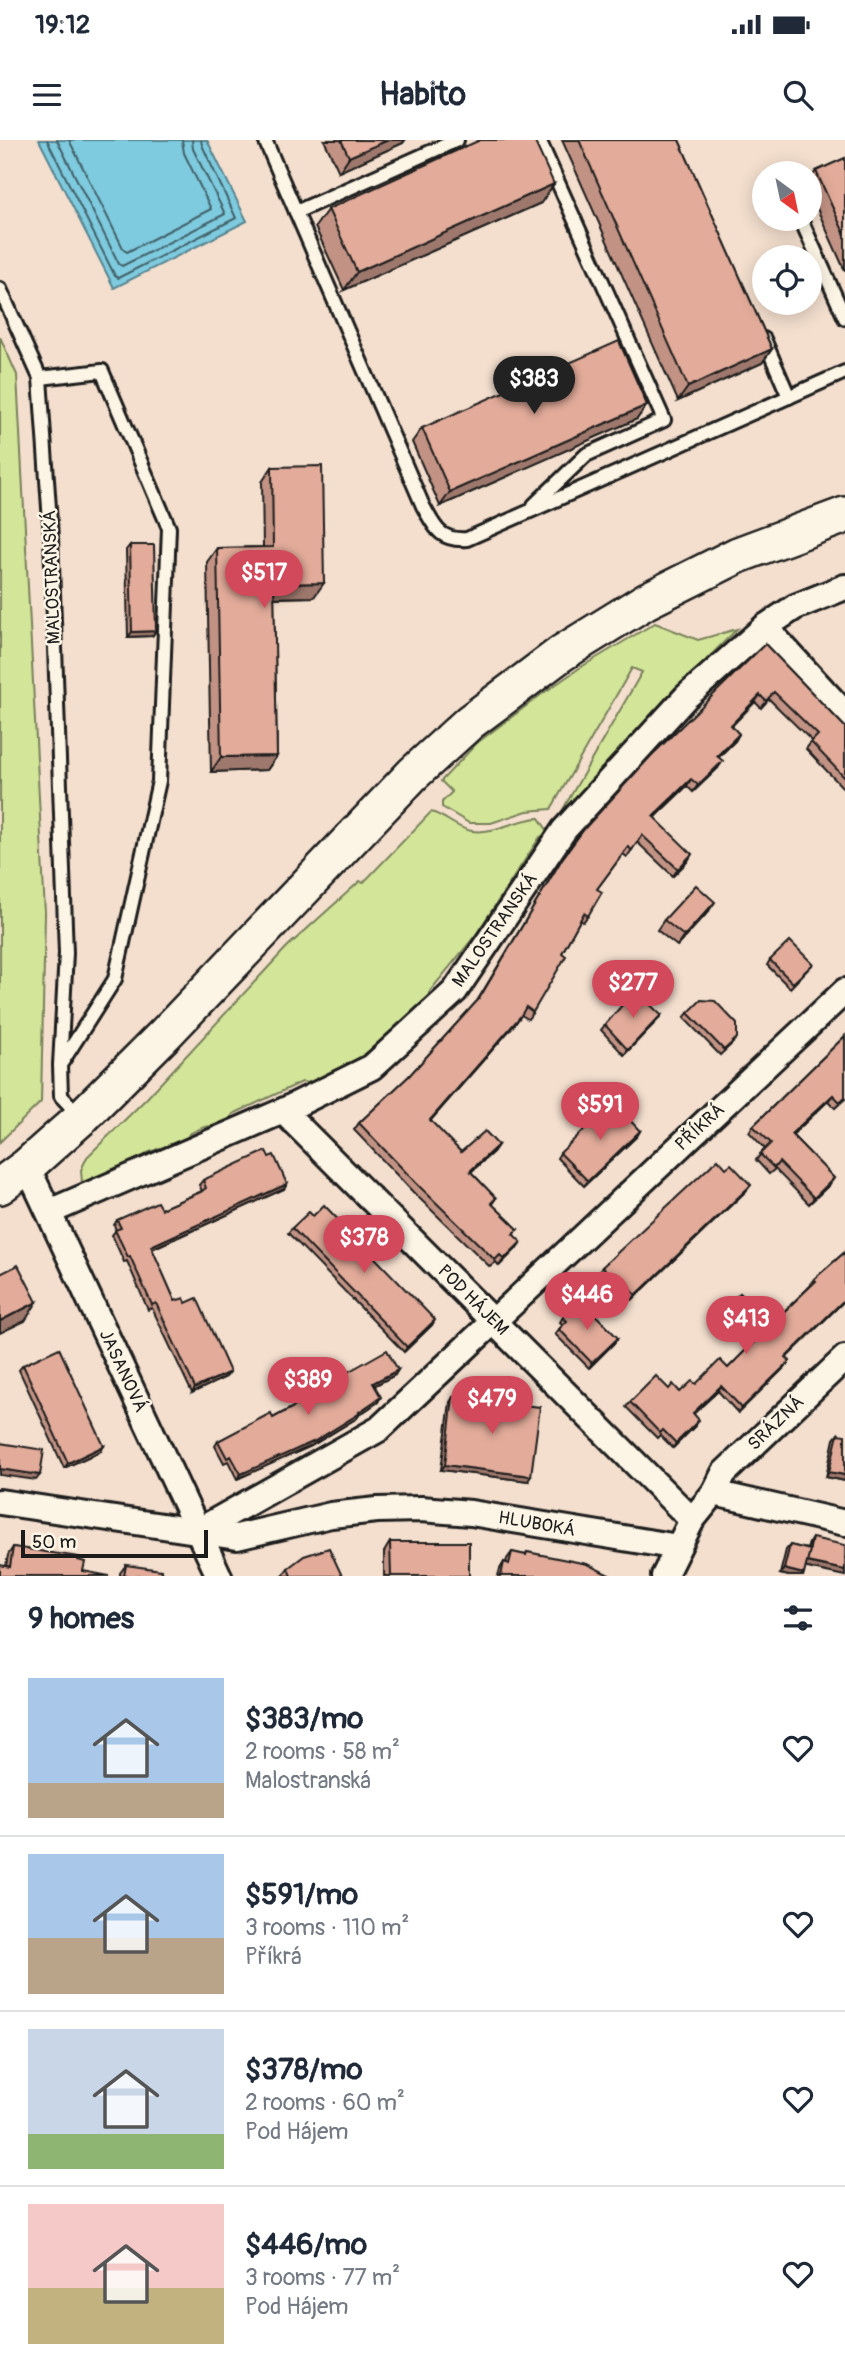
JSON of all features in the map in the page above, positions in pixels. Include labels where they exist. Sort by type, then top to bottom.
[{"type":"main road","points":[[14,1176],[81,1118],[165,1034],[413,774],[470,722],[562,653],[646,601],[738,555],[845,515]]},
{"type":"street","name":"MALOSTRANSKÁ","points":[[49,1212],[283,1111],[372,1067],[455,990],[564,830],[686,697],[765,627],[795,607],[845,587]]},
{"type":"street","points":[[765,627],[845,714]]},
{"type":"street","name":"PŘÍKRÁ","points":[[495,1321],[845,991]]},
{"type":"street","name":"POD HÁJEM","points":[[283,1111],[692,1520]]},
{"type":"street","name":"JASANOVÁ","points":[[14,1176],[49,1212],[219,1576]]},
{"type":"street","points":[[198,1531],[379,1429],[495,1321]]},
{"type":"street","name":"SRÁZNÁ","points":[[714,1493],[724,1473],[845,1358]]},
{"type":"street","points":[[664,1576],[692,1520],[714,1493],[845,1523]]},
{"type":"street","name":"HLUBOKÁ","points":[[0,1502],[237,1537],[331,1516],[377,1510],[421,1509],[471,1513],[678,1547]]},
{"type":"lane","points":[[265,140],[423,506],[444,536],[456,540],[467,539],[845,372]]},
{"type":"lane","points":[[296,212],[457,140]]},
{"type":"lane","points":[[526,512],[586,455],[664,419],[539,140]]},
{"type":"lane","points":[[806,231],[845,318]]},
{"type":"lane","name":"MALOSTRANSKÁ","points":[[0,289],[40,378],[51,537],[66,953],[61,1096],[81,1118]]},
{"type":"lane","points":[[757,323],[789,397]]},
{"type":"lane","points":[[40,378],[102,371],[169,528],[159,781],[115,979],[60,1065]]},
{"type":"green space","points":[[0,337],[17,375],[45,913],[41,1102],[0,1142]]},
{"type":"green space","points":[[655,623],[698,640],[737,629],[567,813],[562,811],[642,672],[632,668],[551,809],[527,811],[491,823],[469,823],[442,807],[442,802],[452,792],[441,781],[477,743],[581,667]]},
{"type":"green space","points":[[431,812],[472,831],[489,830],[539,818],[549,833],[540,837],[475,936],[430,991],[430,1001],[387,1038],[346,1067],[315,1084],[302,1082],[233,1114],[224,1126],[205,1127],[189,1134],[184,1145],[177,1148],[166,1146],[147,1153],[142,1164],[89,1184],[82,1183],[81,1170],[87,1157],[147,1098],[287,947],[360,881],[363,883]]},
{"type":"water","points":[[39,140],[207,140],[247,221],[114,288]]},
{"type":"building","points":[[341,140],[388,140],[349,157]]},
{"type":"building","points":[[480,140],[534,140],[554,184],[357,272],[328,209]]},
{"type":"building","points":[[579,140],[679,140],[752,304],[752,315],[757,315],[772,349],[688,387]]},
{"type":"building","points":[[845,158],[845,235],[822,184],[822,168]]},
{"type":"building","points":[[619,341],[647,405],[450,492],[422,428]]},
{"type":"building","points":[[322,466],[324,583],[274,584],[277,756],[221,757],[217,548],[273,547],[272,467]]},
{"type":"building","points":[[130,545],[154,545],[156,631],[132,632]]},
{"type":"building","points":[[765,644],[845,727],[845,778],[811,742],[818,735],[774,692],[766,701],[760,695],[731,725],[739,734],[717,756],[723,761],[698,785],[691,779],[653,816],[692,854],[678,869],[642,835],[632,850],[628,847],[597,889],[602,892],[588,916],[584,913],[562,953],[566,956],[533,1012],[526,1007],[430,1120],[461,1152],[485,1131],[498,1145],[470,1171],[496,1198],[491,1203],[518,1229],[513,1234],[521,1242],[504,1259],[500,1255],[495,1260],[359,1123],[409,1076],[479,999],[562,859],[585,828],[651,756]]},
{"type":"building","points":[[696,885],[715,902],[684,936],[664,920]]},
{"type":"building","points":[[790,941],[813,964],[793,983],[770,960]]},
{"type":"building","points":[[635,990],[661,1015],[628,1050],[605,1025]]},
{"type":"building","points":[[701,1000],[715,1001],[737,1024],[737,1038],[724,1050],[688,1013]]},
{"type":"building","points":[[845,1036],[845,1097],[840,1102],[833,1095],[791,1134],[834,1178],[814,1198],[779,1162],[774,1168],[760,1154],[771,1143],[753,1126]]},
{"type":"building","points":[[613,1102],[640,1131],[588,1181],[560,1153]]},
{"type":"building","points":[[266,1151],[269,1157],[274,1155],[287,1184],[151,1246],[175,1301],[184,1298],[186,1303],[197,1298],[230,1372],[195,1388],[156,1303],[152,1305],[115,1230],[121,1228],[117,1220],[157,1202],[161,1209],[201,1192],[206,1188],[203,1180]]},
{"type":"building","points":[[718,1159],[726,1168],[731,1164],[751,1185],[636,1295],[626,1284],[622,1288],[602,1267]]},
{"type":"building","points":[[324,1205],[435,1320],[407,1347],[292,1228],[309,1212],[313,1216]]},
{"type":"building","points":[[845,1252],[845,1299],[786,1357],[790,1361],[742,1408],[721,1386],[693,1413],[699,1420],[676,1443],[663,1430],[660,1433],[630,1402],[656,1376],[669,1389],[673,1384],[680,1392],[692,1381],[696,1384],[720,1360],[728,1368],[758,1338],[726,1306],[740,1293],[771,1324],[816,1281],[814,1279]]},
{"type":"building","points":[[18,1265],[37,1302],[0,1321],[0,1274]]},
{"type":"building","points":[[581,1300],[618,1338],[592,1363],[559,1329],[567,1321],[563,1317]]},
{"type":"building","points":[[59,1348],[104,1446],[68,1463],[23,1365]]},
{"type":"building","points":[[387,1350],[398,1370],[373,1383],[381,1397],[360,1413],[315,1441],[241,1474],[231,1456],[227,1458],[218,1441],[271,1413],[273,1418],[332,1386],[341,1380],[339,1377]]},
{"type":"building","points":[[453,1397],[540,1407],[531,1476],[445,1465]]},
{"type":"building","points":[[838,1434],[845,1435],[845,1475],[829,1472]]},
{"type":"building","points":[[0,1443],[44,1450],[40,1475],[0,1469]]},
{"type":"building","points":[[812,1538],[845,1545],[845,1570],[807,1562]]},
{"type":"building","points":[[390,1542],[469,1542],[469,1576],[391,1576]]},
{"type":"building","points":[[790,1545],[810,1550],[804,1574],[784,1569]]},
{"type":"building","points":[[13,1547],[79,1557],[78,1560],[85,1562],[83,1571],[109,1576],[0,1576],[0,1565],[10,1567]]},
{"type":"building","points":[[329,1548],[342,1576],[291,1576],[288,1568],[304,1556]]},
{"type":"building","points":[[512,1552],[526,1555],[527,1552],[587,1564],[611,1576],[501,1576],[504,1562],[509,1564]]},
{"type":"building","points":[[126,1565],[161,1570],[164,1576],[124,1576]]}]
